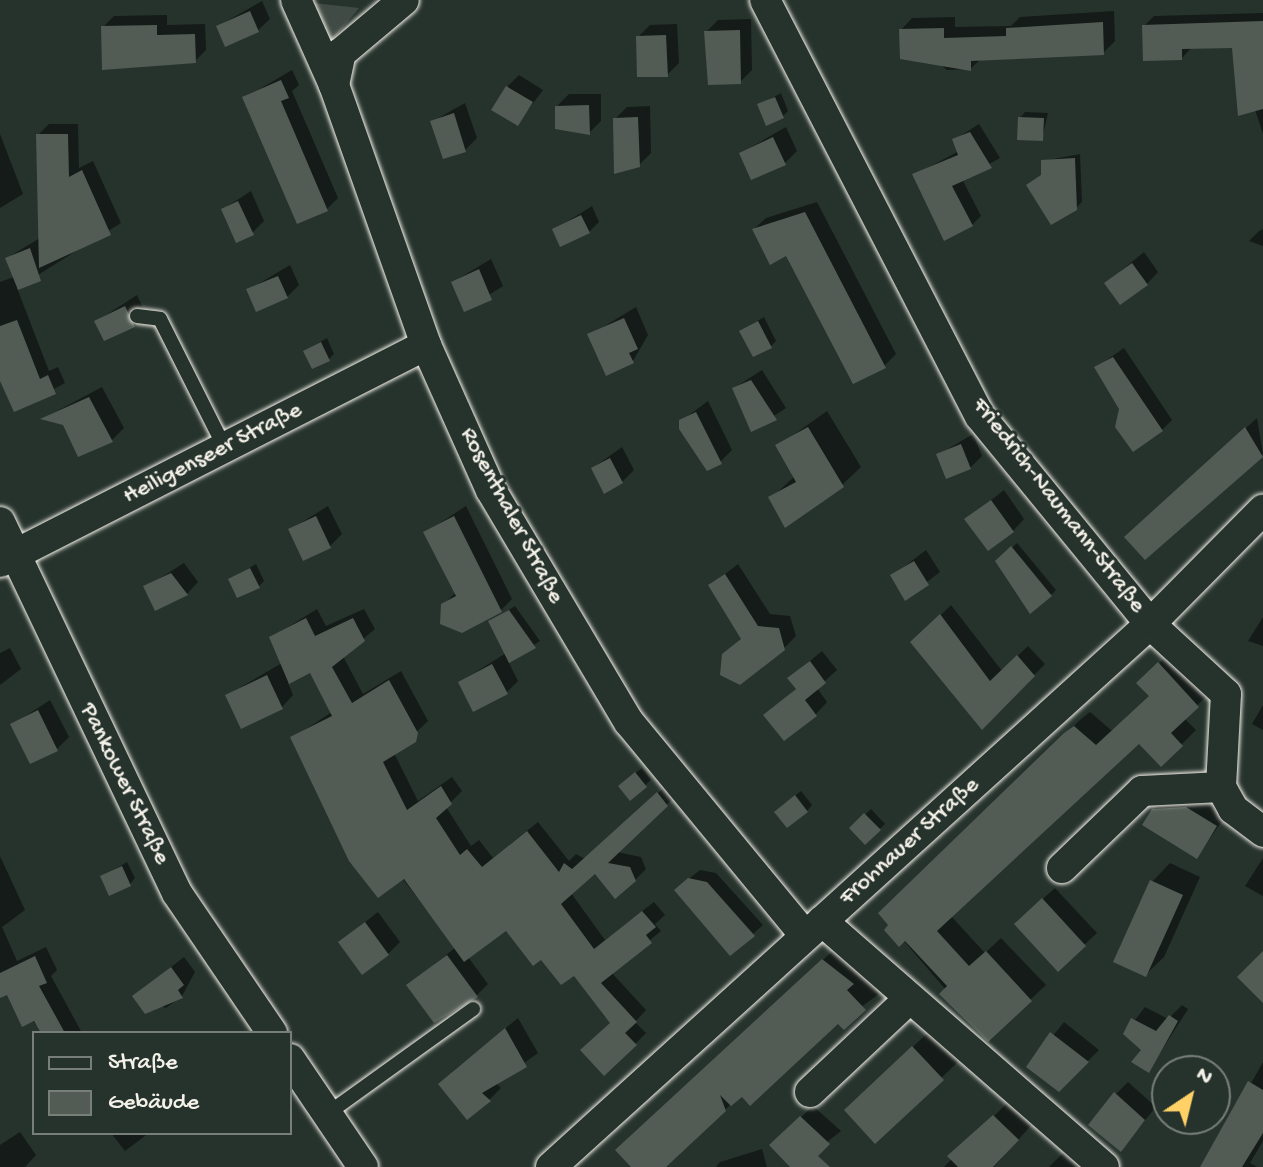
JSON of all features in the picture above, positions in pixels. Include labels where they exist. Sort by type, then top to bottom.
[{"type":"street","name":"Rosenthaler Straße","points":[[296,0],[334,85],[426,345],[491,490],[593,667],[727,849],[813,927],[908,1000],[1104,1167]]},
{"type":"street","points":[[334,85],[341,53],[404,0]]},
{"type":"street","name":"Friedrich-Naumann-Straße","points":[[765,0],[980,416],[1150,624],[1226,694],[1221,787]]},
{"type":"street","name":"Heiligenseer Straße","points":[[7,559],[426,345]]},
{"type":"street","name":"Frohnauer Straße","points":[[551,1167],[1150,624],[1263,510]]},
{"type":"street","name":"Pankower Straße","points":[[0,522],[7,559],[177,893],[271,1031]]},
{"type":"street","points":[[1062,868],[1142,791],[1221,787],[1241,817],[1263,832]]},
{"type":"street","points":[[810,1092],[908,1000]]},
{"type":"street","points":[[292,1062],[363,1167]]},
{"type":"lane","points":[[137,316],[160,319],[225,448]]},
{"type":"lane","points":[[327,1114],[473,1009]]},
{"type":"shaded area","points":[[313,3],[359,8],[330,43]]},
{"type":"building","points":[[250,11],[259,32],[225,47],[216,26]]},
{"type":"building","points":[[1263,21],[1263,109],[1238,116],[1232,48],[1182,49],[1182,60],[1143,61],[1142,25]]},
{"type":"building","points":[[1103,22],[1104,55],[971,61],[971,71],[900,59],[899,29],[944,28],[944,38],[1006,36],[1006,28]]},
{"type":"building","points":[[157,25],[157,35],[195,34],[196,63],[102,70],[101,26]]},
{"type":"building","points":[[740,30],[741,84],[708,85],[704,31]]},
{"type":"building","points":[[666,35],[668,77],[637,77],[636,36]]},
{"type":"building","points":[[281,80],[289,98],[281,101],[328,211],[297,224],[242,97]]},
{"type":"building","points":[[506,86],[533,102],[518,126],[491,110]]},
{"type":"building","points":[[775,97],[784,118],[766,126],[757,104]]},
{"type":"building","points":[[589,105],[590,135],[555,129],[555,106]]},
{"type":"building","points":[[454,113],[466,152],[443,159],[430,121]]},
{"type":"building","points":[[638,117],[640,167],[614,174],[613,118]]},
{"type":"building","points":[[1018,117],[1044,118],[1043,141],[1017,140]]},
{"type":"building","points":[[970,132],[992,168],[952,186],[973,226],[944,241],[912,174],[958,155],[952,139]]},
{"type":"building","points":[[36,134],[68,134],[69,177],[82,170],[111,235],[39,268]]},
{"type":"building","points":[[773,137],[786,165],[751,180],[739,153]]},
{"type":"building","points":[[1075,158],[1077,210],[1051,225],[1026,185],[1041,175],[1041,160]]},
{"type":"building","points":[[238,201],[254,235],[236,243],[221,209]]},
{"type":"building","points":[[805,212],[886,368],[853,384],[786,256],[770,265],[752,229]]},
{"type":"building","points":[[581,215],[590,233],[560,247],[552,229]]},
{"type":"building","points":[[30,248],[41,281],[18,290],[5,258]]},
{"type":"building","points":[[1132,263],[1148,285],[1120,305],[1104,283]]},
{"type":"building","points":[[479,269],[492,300],[464,312],[451,282]]},
{"type":"building","points":[[278,276],[288,298],[256,312],[246,289]]},
{"type":"building","points":[[125,306],[135,327],[104,341],[94,321]]},
{"type":"building","points":[[624,318],[638,349],[629,353],[634,363],[606,376],[587,334]]},
{"type":"building","points":[[17,320],[40,379],[48,375],[56,394],[14,412],[0,381],[0,326]]},
{"type":"building","points":[[758,321],[772,348],[753,357],[739,331]]},
{"type":"building","points":[[321,342],[330,361],[312,369],[303,351]]},
{"type":"building","points":[[1113,357],[1163,431],[1133,452],[1115,427],[1119,409],[1094,367]]},
{"type":"building","points":[[751,380],[777,420],[751,432],[732,388]]},
{"type":"building","points":[[89,397],[113,442],[78,457],[63,425],[40,419]]},
{"type":"building","points":[[696,412],[722,464],[707,471],[679,429],[679,420]]},
{"type":"building","points":[[808,427],[844,487],[785,528],[768,497],[796,482],[775,445]]},
{"type":"building","points":[[1245,427],[1263,457],[1145,560],[1124,537]]},
{"type":"building","points":[[961,444],[971,469],[946,479],[936,454]]},
{"type":"building","points":[[610,458],[623,483],[604,494],[591,468]]},
{"type":"building","points":[[991,500],[1014,532],[988,551],[964,519]]},
{"type":"building","points":[[316,516],[331,548],[303,561],[288,529]]},
{"type":"building","points":[[454,516],[502,612],[462,633],[440,624],[441,604],[456,596],[423,532]]},
{"type":"building","points":[[1011,546],[1052,596],[1030,614],[995,561]]},
{"type":"building","points":[[914,561],[929,585],[905,601],[890,575]]},
{"type":"building","points":[[250,568],[260,588],[237,598],[228,579]]},
{"type":"building","points":[[171,573],[188,595],[155,611],[143,586]]},
{"type":"building","points":[[725,574],[758,626],[779,628],[785,650],[740,685],[720,675],[722,654],[741,639],[708,585]]},
{"type":"building","points":[[509,610],[536,648],[509,663],[488,621]]},
{"type":"building","points":[[940,614],[990,681],[1017,655],[1035,676],[982,730],[910,642]]},
{"type":"building","points":[[306,618],[315,636],[353,618],[365,641],[332,667],[352,703],[389,680],[418,733],[416,742],[383,762],[407,810],[441,786],[452,804],[436,818],[460,855],[467,849],[482,867],[527,831],[559,872],[564,863],[572,869],[657,792],[668,806],[608,863],[630,867],[636,881],[615,899],[595,874],[561,904],[594,949],[642,911],[656,927],[646,935],[652,943],[601,983],[637,1022],[625,1033],[637,1045],[604,1076],[580,1050],[610,1023],[574,976],[561,985],[541,960],[533,966],[506,931],[464,962],[404,879],[378,898],[349,861],[290,737],[332,716],[310,673],[289,684],[269,637]]},
{"type":"building","points":[[810,661],[826,683],[805,700],[817,716],[784,741],[763,715],[796,689],[787,678]]},
{"type":"building","points":[[1158,662],[1199,707],[1171,733],[1183,746],[1161,767],[1139,744],[937,931],[969,966],[986,951],[1032,1001],[988,1042],[939,994],[947,986],[905,941],[899,947],[884,930],[888,925],[878,913],[1064,733],[1074,726],[1096,745],[1149,696],[1136,683]]},
{"type":"building","points":[[492,664],[508,694],[473,712],[458,682]]},
{"type":"building","points":[[267,675],[283,709],[241,729],[225,695]]},
{"type":"building","points":[[38,710],[58,751],[30,764],[10,724]]},
{"type":"building","points":[[635,772],[647,787],[630,801],[618,786]]},
{"type":"building","points":[[795,795],[808,812],[787,828],[774,812]]},
{"type":"building","points":[[1186,807],[1217,826],[1197,859],[1142,825],[1152,809]]},
{"type":"building","points":[[864,813],[881,830],[865,845],[849,828]]},
{"type":"building","points":[[122,866],[131,886],[109,896],[100,876]]},
{"type":"building","points":[[688,878],[707,882],[755,936],[730,956],[674,890]]},
{"type":"building","points":[[1150,880],[1183,895],[1146,977],[1113,962]]},
{"type":"building","points":[[1042,898],[1086,946],[1058,972],[1014,924]]},
{"type":"building","points":[[365,922],[389,955],[362,975],[338,942]]},
{"type":"building","points":[[1263,951],[1263,1003],[1237,977]]},
{"type":"building","points":[[447,955],[478,997],[434,1023],[406,985]]},
{"type":"building","points":[[35,956],[47,983],[39,986],[64,1031],[40,1031],[34,1021],[22,1027],[7,995],[0,998],[0,973]]},
{"type":"building","points":[[822,959],[854,984],[847,990],[866,1010],[844,1030],[838,1024],[750,1106],[742,1097],[731,1106],[720,1095],[726,1111],[666,1167],[631,1167],[615,1150]]},
{"type":"building","points":[[171,967],[184,985],[178,990],[183,998],[145,1014],[132,996]]},
{"type":"building","points":[[1169,1015],[1178,1021],[1159,1055],[1151,1055],[1149,1073],[1131,1062],[1141,1050],[1123,1034],[1131,1018],[1156,1031]]},
{"type":"building","points":[[505,1028],[527,1067],[482,1093],[491,1101],[467,1120],[438,1084]]},
{"type":"building","points":[[1050,1032],[1089,1062],[1059,1092],[1026,1067]]},
{"type":"building","points":[[912,1046],[944,1080],[875,1144],[844,1110]]},
{"type":"building","points":[[1248,1081],[1263,1090],[1263,1133],[1242,1167],[1200,1167],[1218,1135],[1231,1135],[1231,1111]]},
{"type":"building","points":[[1114,1092],[1145,1120],[1121,1152],[1088,1125]]},
{"type":"building","points":[[993,1115],[1019,1140],[993,1167],[958,1167],[947,1156]]},
{"type":"building","points":[[800,1116],[830,1144],[818,1156],[830,1167],[790,1167],[769,1145]]}]
